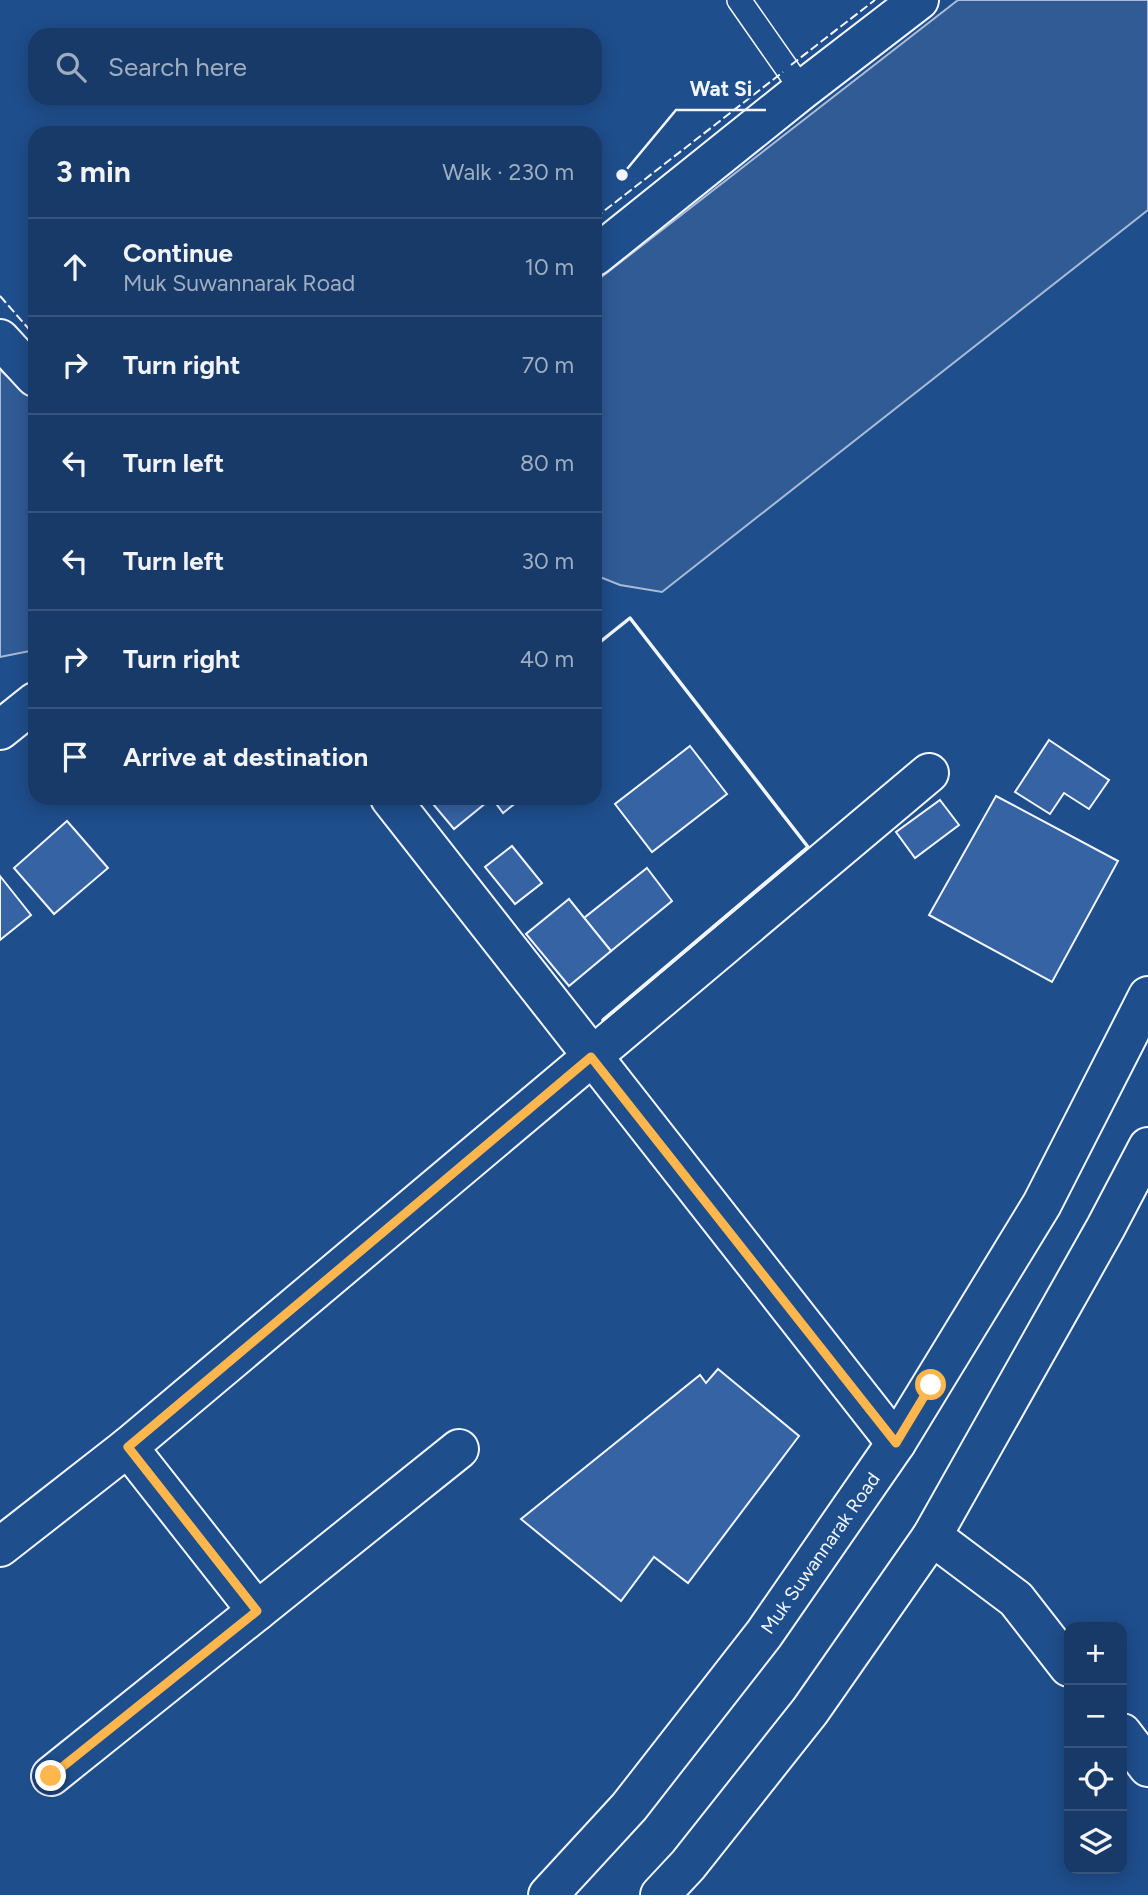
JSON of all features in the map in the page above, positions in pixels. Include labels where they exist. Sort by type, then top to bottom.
[{"type":"street","points":[[602,250],[919,0]]},
{"type":"street","points":[[0,339],[28,369]]},
{"type":"street","points":[[0,730],[28,708]]},
{"type":"street","points":[[0,1547],[128,1447],[929,774]]},
{"type":"street","points":[[395,805],[896,1443]]},
{"type":"street","name":"Muk Suwannarak Road","points":[[548,1895],[629,1807],[764,1634],[896,1443],[1042,1204],[1148,996]]},
{"type":"street","points":[[660,1895],[688,1865],[810,1711],[932,1536],[1106,1227],[1148,1147]]},
{"type":"street","points":[[128,1447],[257,1611]]},
{"type":"street","points":[[51,1776],[459,1449]]},
{"type":"street","points":[[932,1536],[1016,1599],[1064,1661]]},
{"type":"street","points":[[1127,1740],[1148,1767]]},
{"type":"lane","points":[[739,0],[802,90]]},
{"type":"shaded area","points":[[958,0],[1148,0],[1148,210],[662,592],[620,585],[602,578],[602,277]]},
{"type":"shaded area","points":[[0,370],[28,395],[28,651],[0,657]]},
{"type":"building","points":[[1049,740],[1109,780],[1089,809],[1064,793],[1050,814],[1015,792]]},
{"type":"building","points":[[690,746],[727,794],[652,852],[615,804]]},
{"type":"building","points":[[996,796],[1118,861],[1052,982],[929,915]]},
{"type":"building","points":[[940,800],[959,825],[915,858],[896,832]]},
{"type":"building","points":[[434,805],[483,805],[454,829]]},
{"type":"building","points":[[497,805],[513,805],[503,813]]},
{"type":"building","points":[[67,821],[108,868],[54,914],[14,868]]},
{"type":"building","points":[[512,846],[542,883],[515,904],[485,867]]},
{"type":"building","points":[[647,868],[672,901],[611,951],[584,918]]},
{"type":"building","points":[[0,876],[31,915],[0,940]]},
{"type":"building","points":[[569,899],[611,951],[569,986],[526,934]]},
{"type":"building","points":[[718,1369],[799,1436],[688,1583],[654,1557],[621,1601],[521,1519],[700,1375],[706,1383]]},
{"type":"fence","points":[[791,65],[875,0]]},
{"type":"fence","points":[[602,213],[783,72]]},
{"type":"fence","points":[[0,296],[28,328]]},
{"type":"wall","points":[[602,640],[630,618],[808,847],[603,1020]]},
{"type":"place","name":"Wat Si","points":[[622,175]]},
{"type":"route","points":[[51,1776],[257,1611],[128,1447],[591,1057],[896,1443],[931,1385]]}]
